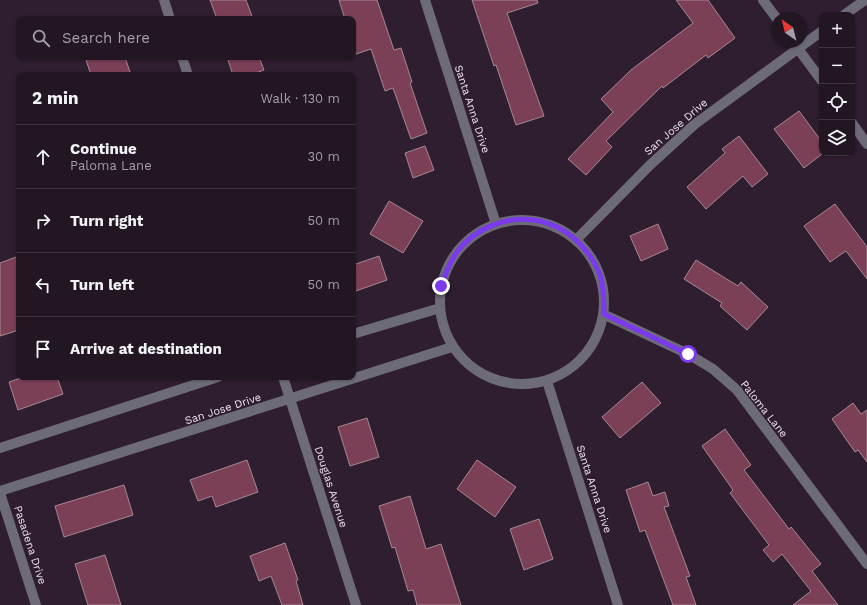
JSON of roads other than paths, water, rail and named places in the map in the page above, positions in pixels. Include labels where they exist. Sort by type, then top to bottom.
[{"type":"street","points":[[164,0],[169,16]]},
{"type":"street","name":"Santa Anna Drive","points":[[425,0],[496,224]]},
{"type":"street","points":[[763,0],[772,12]]},
{"type":"street","points":[[848,12],[865,0]]},
{"type":"street","name":"San Jose Drive","points":[[807,39],[819,33]]},
{"type":"street","name":"San Jose Drive","points":[[576,240],[650,165],[695,124],[792,48]]},
{"type":"street","points":[[798,48],[819,78]]},
{"type":"street","points":[[183,60],[187,72]]},
{"type":"street","points":[[855,127],[867,144]]},
{"type":"street","points":[[519,219],[538,221],[559,227],[576,240],[590,255],[600,274],[604,294],[604,314],[599,332],[586,353],[578,362],[564,373],[547,381],[526,385],[504,383],[484,376],[466,363],[452,347],[443,328],[440,308],[441,286],[448,266],[460,248],[477,234],[496,224],[519,219]]},
{"type":"street","points":[[356,333],[440,308]]},
{"type":"street","name":"Paloma Lane","points":[[604,314],[688,354],[713,369],[737,390],[867,564]]},
{"type":"street","name":"San Jose Drive","points":[[356,378],[452,347]]},
{"type":"street","points":[[0,448],[209,380]]},
{"type":"street","name":"Douglas Avenue","points":[[284,380],[356,605]]},
{"type":"street","name":"San Jose Drive","points":[[0,492],[351,380]]},
{"type":"street","name":"Santa Anna Drive","points":[[547,381],[618,605]]},
{"type":"street","name":"Pasadena Drive","points":[[0,492],[36,605]]}]
